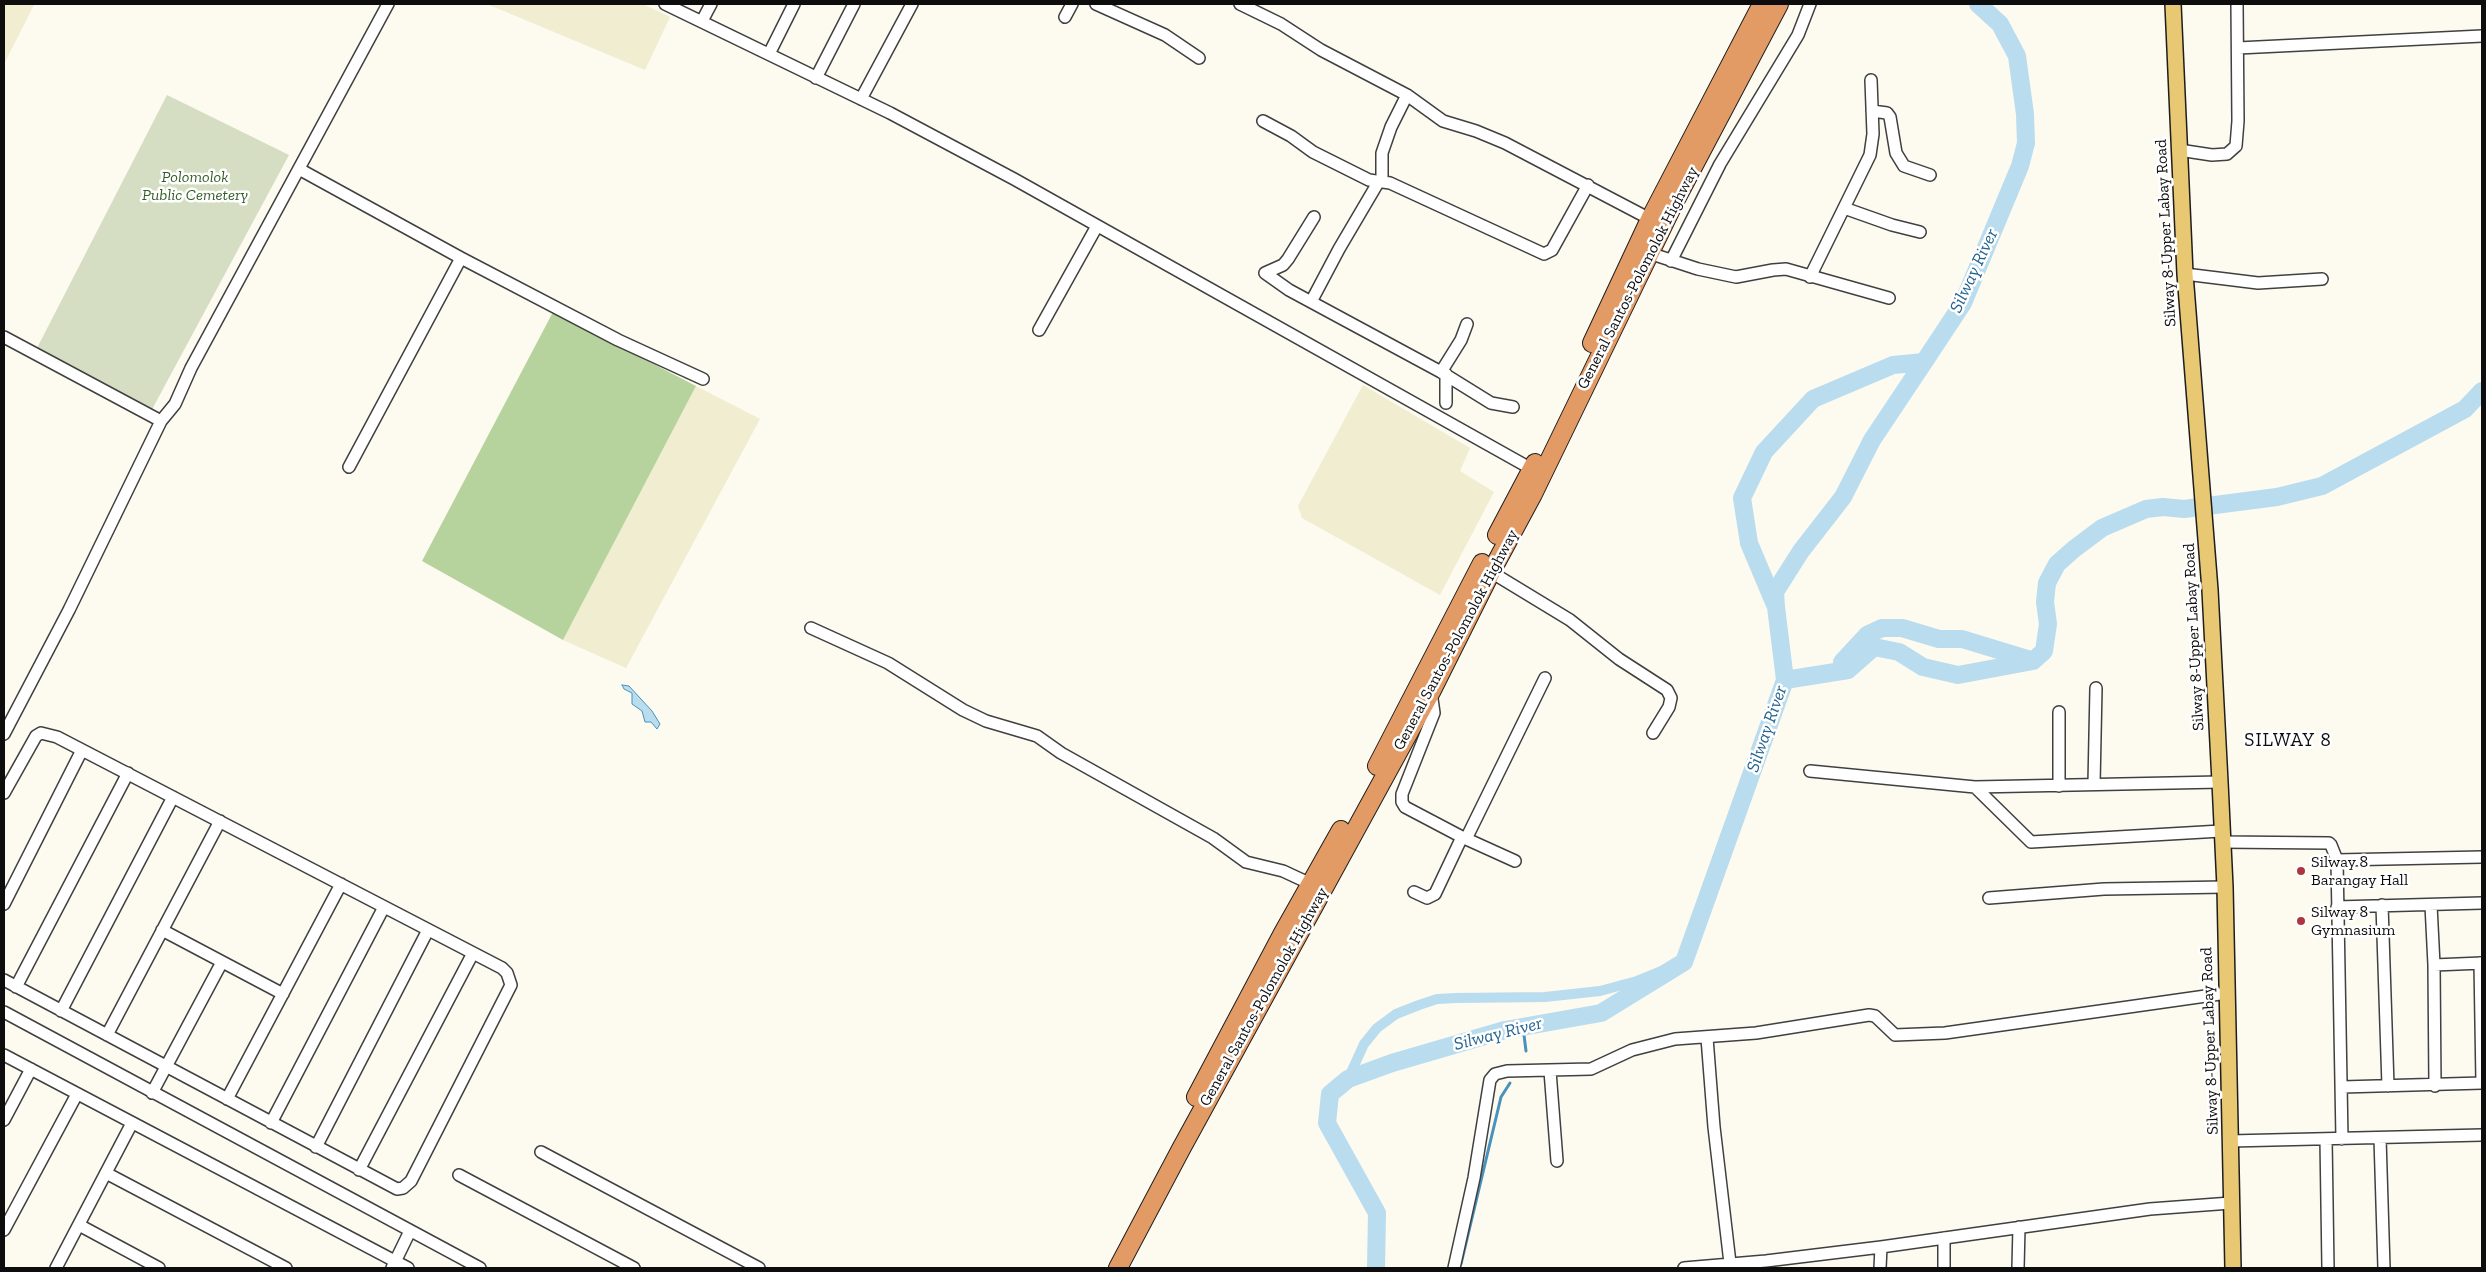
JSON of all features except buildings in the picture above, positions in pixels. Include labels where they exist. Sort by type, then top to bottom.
[{"type":"highway","points":[[1106,1268],[1278,942],[1360,798],[1428,664],[1537,472],[1650,219],[1762,4]]},
{"type":"highway","name":"General Santos-Polomolok Highway","points":[[1118,1268],[1180,1149],[1431,692],[1491,572],[1537,472],[1779,4]]},
{"type":"main road","name":"Silway 8-Upper Labay Road","points":[[2172,4],[2185,274],[2206,536],[2220,782],[2233,1268]]},
{"type":"street","points":[[4,734],[70,610],[161,421],[176,404],[191,368],[388,4]]},
{"type":"street","points":[[702,21],[711,4]]},
{"type":"street","points":[[768,54],[794,4]]},
{"type":"street","points":[[816,78],[854,4]]},
{"type":"street","points":[[861,99],[912,4]]},
{"type":"street","points":[[1065,17],[1072,4]]},
{"type":"street","points":[[1096,4],[1165,35],[1199,58]]},
{"type":"street","points":[[1240,4],[1281,24],[1321,50],[1407,94],[1443,121],[1476,131],[1505,143],[1650,219]]},
{"type":"street","points":[[1671,261],[1720,164],[1798,35],[1810,4]]},
{"type":"street","points":[[2179,150],[2212,155],[2227,154],[2236,146],[2237,4]]},
{"type":"street","points":[[671,5],[816,78],[890,112],[1537,472]]},
{"type":"street","points":[[2238,48],[2482,36]]},
{"type":"street","points":[[1810,277],[1870,155],[1873,134],[1871,80]]},
{"type":"street","points":[[1312,300],[1339,248],[1380,180],[1382,153],[1391,127],[1407,94]]},
{"type":"street","points":[[1872,111],[1887,113],[1890,117],[1900,162],[1916,172],[1930,176]]},
{"type":"street","points":[[1263,121],[1333,162],[1369,180],[1380,180],[1544,254],[1552,250],[1588,185]]},
{"type":"street","points":[[299,169],[461,258],[618,340],[703,379]]},
{"type":"street","points":[[1844,208],[1892,225],[1920,232]]},
{"type":"street","points":[[1314,217],[1288,260],[1283,265],[1261,271],[1290,290],[1312,300],[1443,373],[1491,403],[1513,407]]},
{"type":"street","points":[[1039,330],[1097,226]]},
{"type":"street","points":[[1649,253],[1671,261],[1736,277],[1780,270],[1890,298]]},
{"type":"street","points":[[349,468],[461,258]]},
{"type":"street","points":[[2185,274],[2258,283],[2322,279]]},
{"type":"street","points":[[1446,403],[1443,373],[1461,340],[1467,324]]},
{"type":"street","points":[[4,337],[161,421]]},
{"type":"street","points":[[1491,572],[1570,620],[1619,659],[1667,690],[1671,698],[1669,707],[1653,733]]},
{"type":"street","points":[[811,628],[888,663],[963,710],[986,721],[1037,736],[1061,753],[1223,843],[1246,862],[1283,871],[1310,884]]},
{"type":"street","points":[[1414,892],[1427,898],[1435,894],[1545,678]]},
{"type":"street","points":[[2094,784],[2096,688]]},
{"type":"street","points":[[1431,692],[1434,713],[1402,794],[1402,802],[1406,807],[1464,838],[1515,861]]},
{"type":"street","points":[[2059,712],[2059,786]]},
{"type":"street","points":[[4,793],[31,741],[41,733],[57,737],[502,968],[507,973],[511,985],[411,1181],[403,1188],[397,1188],[359,1170],[4,980]]},
{"type":"street","points":[[4,904],[82,750]]},
{"type":"street","points":[[1810,771],[1975,787],[2220,782]]},
{"type":"street","points":[[16,987],[128,774]]},
{"type":"street","points":[[1975,787],[2031,842],[2222,837],[2329,843],[2337,860],[2342,1138]]},
{"type":"street","points":[[61,1011],[173,797]]},
{"type":"street","points":[[107,1035],[220,821]]},
{"type":"street","points":[[2337,860],[2482,857]]},
{"type":"street","points":[[227,1099],[340,884]]},
{"type":"street","points":[[1988,898],[2104,889],[2224,887]]},
{"type":"street","points":[[2337,907],[2482,904]]},
{"type":"street","points":[[2382,905],[2388,1086]]},
{"type":"street","points":[[2431,905],[2434,965],[2435,1086]]},
{"type":"street","points":[[271,1123],[384,907]]},
{"type":"street","points":[[162,930],[283,994]]},
{"type":"street","points":[[316,1147],[428,930]]},
{"type":"street","points":[[359,1170],[473,953]]},
{"type":"street","points":[[152,1093],[222,962]]},
{"type":"street","points":[[2342,1087],[2435,1086],[2482,1083],[2481,963],[2434,965]]},
{"type":"street","points":[[1454,1268],[1474,1178],[1490,1080],[1495,1074],[1507,1071],[1591,1069],[1639,1048],[1675,1040],[1756,1033],[1869,1015],[1875,1016],[1895,1035],[1945,1033],[2226,993]]},
{"type":"street","points":[[4,1012],[480,1268]]},
{"type":"street","points":[[1707,1038],[1714,1126],[1730,1264]]},
{"type":"street","points":[[4,1055],[393,1265],[408,1268]]},
{"type":"street","points":[[4,1120],[31,1069]]},
{"type":"street","points":[[1550,1071],[1557,1161]]},
{"type":"street","points":[[4,1230],[77,1094]]},
{"type":"street","points":[[56,1268],[132,1123]]},
{"type":"street","points":[[2230,1141],[2482,1135]]},
{"type":"street","points":[[2380,1138],[2384,1268]]},
{"type":"street","points":[[2326,1139],[2328,1268]]},
{"type":"street","points":[[540,1152],[759,1268]]},
{"type":"street","points":[[106,1173],[286,1268]]},
{"type":"street","points":[[459,1175],[634,1268]]},
{"type":"street","points":[[1690,1268],[1730,1264],[1766,1265],[2019,1227],[2150,1210],[2231,1203]]},
{"type":"street","points":[[79,1225],[159,1268]]},
{"type":"street","points":[[2018,1268],[2019,1227]]},
{"type":"street","points":[[393,1265],[410,1231]]},
{"type":"street","points":[[1944,1238],[1944,1268]]},
{"type":"street","points":[[1880,1268],[1881,1247]]},
{"type":"shaded area","points":[[4,4],[34,5],[4,64]]},
{"type":"shaded area","points":[[487,4],[643,4],[670,17],[645,70]]},
{"type":"shaded area","points":[[1363,385],[1470,448],[1460,471],[1494,492],[1440,595],[1302,518],[1298,506]]},
{"type":"shaded area","points":[[696,386],[760,419],[626,668],[563,640]]},
{"type":"green space","name":"Polomolok Public Cemetery","points":[[167,95],[289,155],[149,415],[35,352]]},
{"type":"green space","points":[[553,312],[696,386],[563,640],[422,561]]},
{"type":"water","points":[[622,685],[629,686],[652,711],[660,724],[657,729],[651,722],[645,722],[642,711],[632,704],[632,693],[624,689]]},
{"type":"waterway","name":"Silway River","points":[[1376,1268],[1377,1213],[1327,1123],[1330,1094],[1348,1079],[1392,1063],[1505,1030],[1601,1013],[1684,962],[1785,680],[1776,607],[1749,543],[1742,498],[1764,452],[1813,399],[1893,365],[1924,362],[1963,303],[2020,166],[2026,143],[2025,114],[2017,56],[2000,24],[1978,4]]},
{"type":"waterway","points":[[1776,607],[1775,592],[1801,551],[1843,497],[1872,440],[1924,362]]},
{"type":"waterway","points":[[1785,680],[1848,670],[1874,647],[1899,652],[1923,667],[1958,675],[2033,661],[2044,651],[2048,624],[2045,602],[2047,583],[2057,564],[2102,528],[2146,509],[2163,507],[2184,509],[2277,497],[2322,486],[2465,409],[2482,391]]},
{"type":"waterway","points":[[1842,662],[1867,635],[1882,628],[1902,628],[1939,639],[1962,639],[2031,660]]},
{"type":"waterway","points":[[1348,1079],[1364,1044],[1377,1028],[1396,1014],[1419,1005],[1437,999],[1545,997],[1600,991],[1637,981],[1684,962]]},
{"type":"waterway","points":[[1523,1027],[1526,1051]]},
{"type":"waterway","points":[[1461,1264],[1501,1097],[1510,1083]]},
{"type":"place","name":"Silway 8 Barangay Hall","points":[[2301,871]]},
{"type":"place","name":"Silway 8 Gymnasium","points":[[2301,921]]},
{"type":"district","name":"SILWAY 8","points":[[2288,741]]}]
